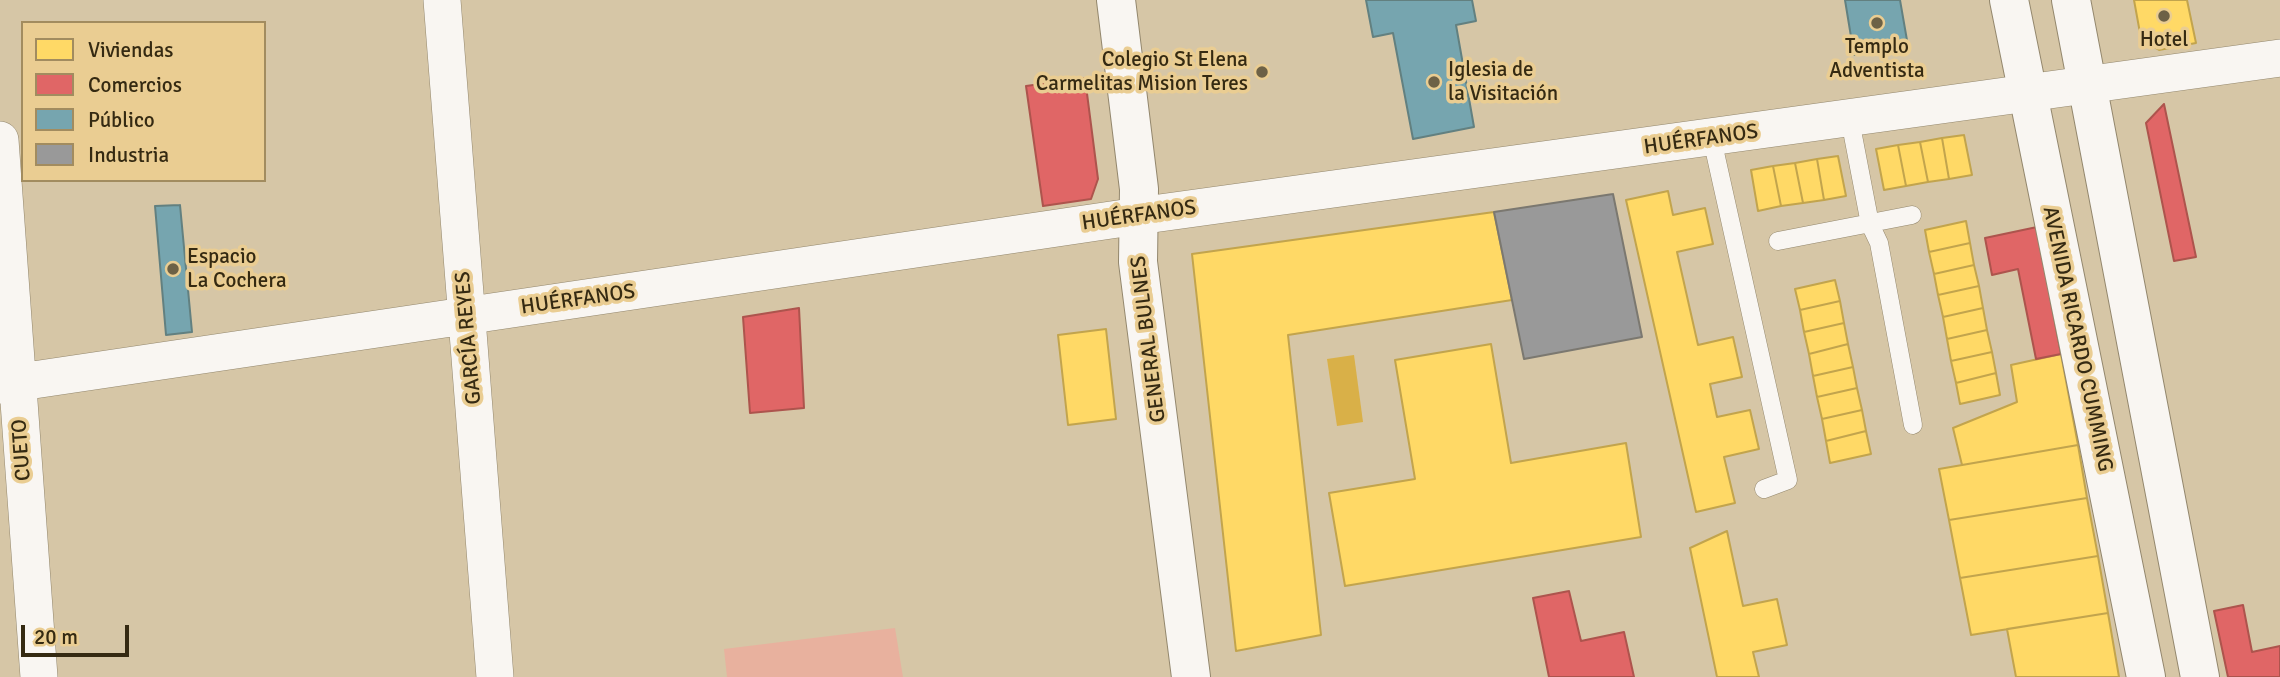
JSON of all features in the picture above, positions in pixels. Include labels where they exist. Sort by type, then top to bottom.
[{"type":"main road","name":"GENERAL BULNES","points":[[1116,0],[1139,188],[1138,262],[1191,677]]},
{"type":"main road","name":"AVENIDA RICARDO CUMMING","points":[[2008,0],[2146,677]]},
{"type":"main road","points":[[2071,0],[2200,677]]},
{"type":"street","name":"GARCÍA REYES","points":[[442,0],[495,677]]},
{"type":"street","name":"HUÉRFANOS","points":[[8,383],[1138,216],[1850,120],[2280,58]]},
{"type":"street","name":"CUETO","points":[[0,140],[8,383],[39,677]]},
{"type":"lane","points":[[1850,120],[1870,224],[1879,243],[1913,425]]},
{"type":"lane","points":[[1712,139],[1788,480],[1764,489]]},
{"type":"lane","points":[[1777,241],[1912,215]]},
{"type":"shaded area","points":[[1354,355],[1363,422],[1337,426],[1327,359]]},
{"type":"shaded area","points":[[895,628],[903,677],[727,677],[724,649]]},
{"type":"building: Viviendas","name":"Hotel","points":[[2134,0],[2187,0],[2196,43],[2159,50],[2147,43],[2140,33]]},
{"type":"building: Viviendas","points":[[1964,135],[1972,175],[1949,179],[1942,138]]},
{"type":"building: Viviendas","points":[[1942,138],[1949,179],[1928,182],[1920,142]]},
{"type":"building: Viviendas","points":[[1920,142],[1928,182],[1906,186],[1898,145]]},
{"type":"building: Viviendas","points":[[1898,145],[1906,186],[1884,190],[1876,149]]},
{"type":"building: Viviendas","points":[[1838,156],[1846,196],[1824,200],[1817,159]]},
{"type":"building: Viviendas","points":[[1817,159],[1824,200],[1803,203],[1795,163]]},
{"type":"building: Viviendas","points":[[1795,163],[1803,203],[1781,206],[1773,166]]},
{"type":"building: Viviendas","points":[[1773,166],[1781,206],[1758,211],[1751,170]]},
{"type":"building: Viviendas","points":[[1668,191],[1673,215],[1705,208],[1713,244],[1677,252],[1698,345],[1733,337],[1742,377],[1710,384],[1717,417],[1750,410],[1759,449],[1724,457],[1735,503],[1696,512],[1626,200]]},
{"type":"building: Viviendas","points":[[1494,212],[1512,300],[1288,335],[1321,635],[1236,651],[1192,254]]},
{"type":"building: Viviendas","points":[[1966,221],[1970,243],[1929,252],[1925,230]]},
{"type":"building: Viviendas","points":[[1970,243],[1974,265],[1934,274],[1929,252]]},
{"type":"building: Viviendas","points":[[1974,265],[1979,286],[1938,295],[1934,274]]},
{"type":"building: Viviendas","points":[[1835,280],[1840,301],[1800,310],[1795,289]]},
{"type":"building: Viviendas","points":[[1979,286],[1983,308],[1943,317],[1938,295]]},
{"type":"building: Viviendas","points":[[1840,301],[1844,323],[1804,332],[1800,310]]},
{"type":"building: Viviendas","points":[[1983,308],[1987,330],[1947,339],[1943,317]]},
{"type":"building: Viviendas","points":[[1844,323],[1848,344],[1809,354],[1804,332]]},
{"type":"building: Viviendas","points":[[1106,329],[1116,419],[1068,425],[1058,335]]},
{"type":"building: Viviendas","points":[[1987,330],[1992,352],[1951,361],[1947,339]]},
{"type":"building: Viviendas","points":[[1491,344],[1511,463],[1626,443],[1641,537],[1345,586],[1329,493],[1415,479],[1395,360]]},
{"type":"building: Viviendas","points":[[1848,344],[1853,367],[1813,376],[1809,354]]},
{"type":"building: Viviendas","points":[[1992,352],[1996,373],[1956,383],[1951,361]]},
{"type":"building: Viviendas","points":[[2061,354],[2078,445],[1962,465],[1953,428],[2017,402],[2011,365]]},
{"type":"building: Viviendas","points":[[1853,367],[1857,388],[1817,397],[1813,376]]},
{"type":"building: Viviendas","points":[[1996,373],[2000,395],[1960,404],[1956,383]]},
{"type":"building: Viviendas","points":[[1857,388],[1862,410],[1822,419],[1817,397]]},
{"type":"building: Viviendas","points":[[1862,410],[1866,431],[1826,441],[1822,419]]},
{"type":"building: Viviendas","points":[[1866,431],[1871,454],[1830,463],[1826,441]]},
{"type":"building: Viviendas","points":[[2078,445],[2087,498],[1949,520],[1939,469]]},
{"type":"building: Viviendas","points":[[2087,498],[2098,556],[1960,578],[1949,520]]},
{"type":"building: Viviendas","points":[[1727,531],[1743,606],[1777,599],[1787,645],[1753,652],[1759,677],[1717,677],[1690,548]]},
{"type":"building: Viviendas","points":[[2098,556],[2108,613],[1971,635],[1960,578]]},
{"type":"building: Viviendas","points":[[2108,613],[2119,677],[2016,677],[2007,629]]},
{"type":"building: Comercios","points":[[1085,78],[1098,179],[1091,199],[1043,206],[1026,86]]},
{"type":"building: Comercios","points":[[2164,104],[2196,257],[2174,261],[2146,123]]},
{"type":"building: Comercios","points":[[2037,227],[2061,354],[2036,359],[2018,269],[1992,275],[1985,238]]},
{"type":"building: Comercios","points":[[799,308],[804,408],[750,413],[743,317]]},
{"type":"building: Comercios","points":[[1569,591],[1581,641],[1624,632],[1634,677],[1549,677],[1533,598]]},
{"type":"building: Comercios","points":[[2243,605],[2252,652],[2280,646],[2280,677],[2228,677],[2214,611]]},
{"type":"building: Público","name":"Iglesia de la Visitación","points":[[1366,0],[1472,0],[1476,21],[1456,25],[1474,127],[1413,139],[1393,33],[1373,37]]},
{"type":"building: Público","name":"Templo Adventista","points":[[1845,0],[1900,0],[1908,46],[1854,55]]},
{"type":"building: Público","name":"Espacio La Cochera","points":[[180,205],[192,332],[166,335],[155,206]]},
{"type":"building: Industria","points":[[1613,194],[1642,337],[1524,359],[1494,212]]},
{"type":"place","name":"Hotel","points":[[2164,16]]},
{"type":"place","name":"Templo Adventista","points":[[1877,23]]},
{"type":"place","name":"Colegio St Elena Carmelitas Mision Teres","points":[[1262,72]]},
{"type":"place","name":"Iglesia de la Visitación","points":[[1434,82]]},
{"type":"place","name":"Espacio La Cochera","points":[[173,269]]}]
